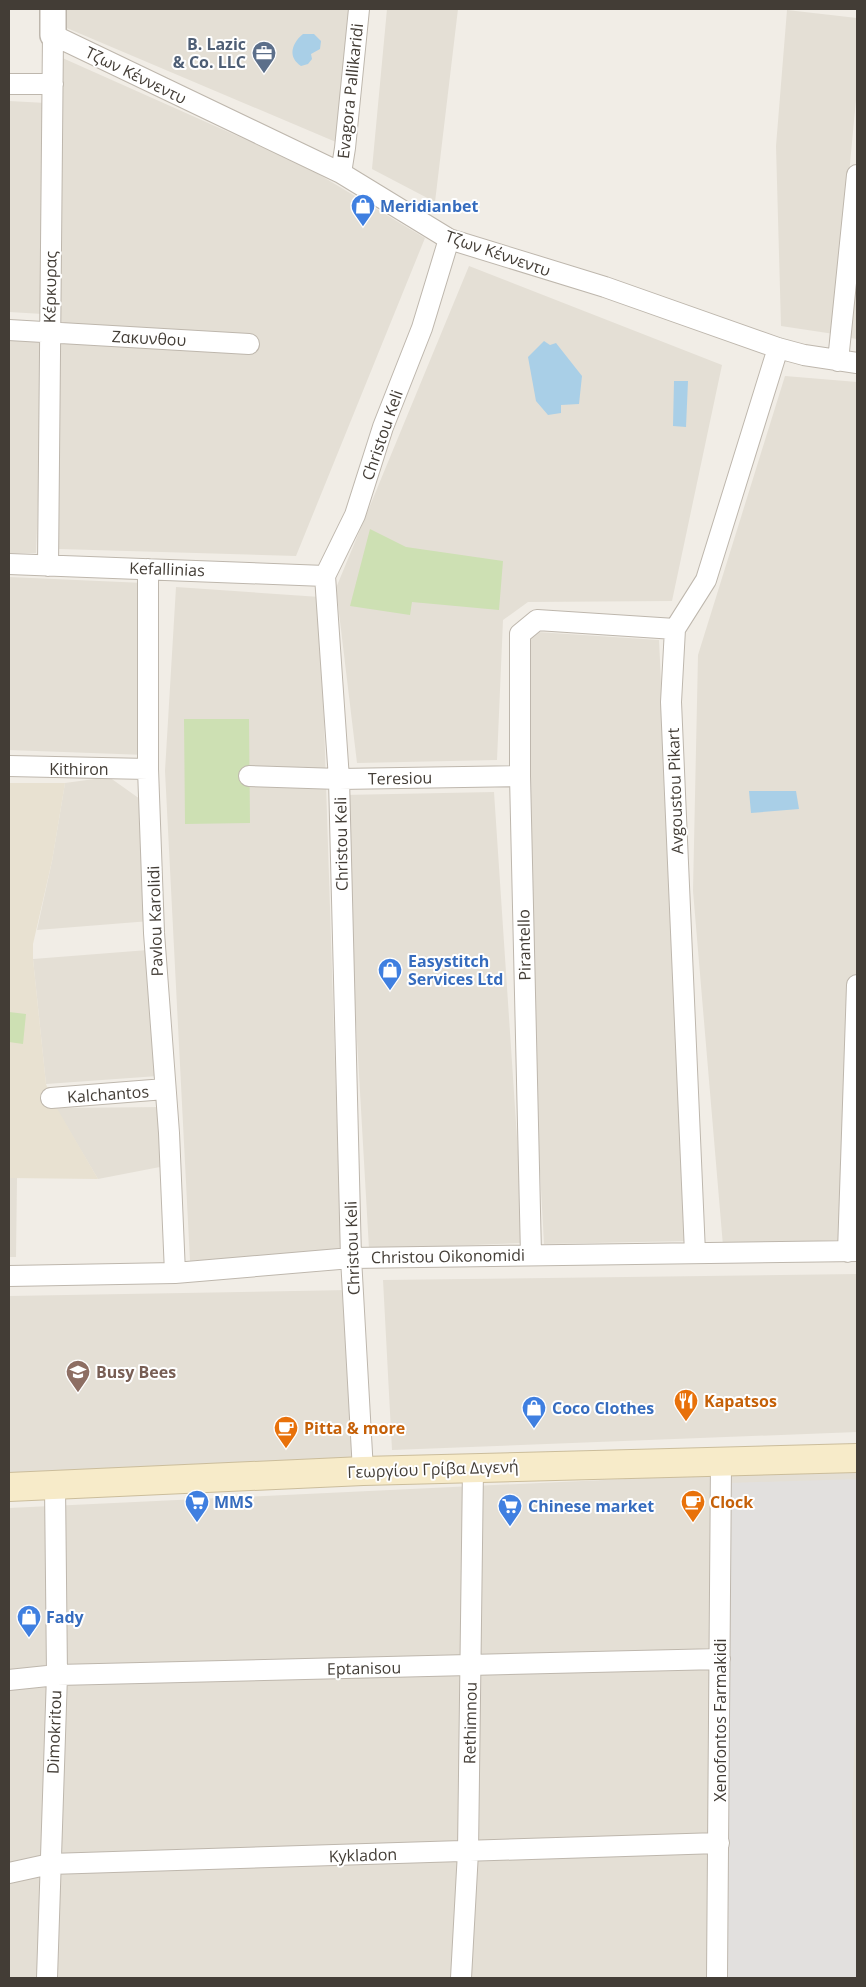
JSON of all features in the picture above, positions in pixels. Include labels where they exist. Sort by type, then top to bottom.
[{"type":"main road","name":"Γεωργίου Γρίβα Διγενή","points":[[9,1487],[363,1470],[857,1458]]},
{"type":"street","name":"Κέρκυρας","points":[[48,566],[49,333],[54,84],[53,9]]},
{"type":"street","name":"Evagora Pallikaridi","points":[[341,174],[346,148],[359,9]]},
{"type":"street","name":"Τζων Κέννεντυ","points":[[53,35],[341,174],[449,240],[605,287],[778,348],[838,361],[857,363]]},
{"type":"street","points":[[9,84],[54,84]]},
{"type":"street","points":[[838,361],[857,175]]},
{"type":"street","name":"Christou Keli","points":[[363,1470],[351,1258],[339,779],[325,576],[355,515],[382,427],[422,328],[449,240]]},
{"type":"street","name":"Ζακυνθου","points":[[9,330],[249,344]]},
{"type":"street","name":"Avgoustou Pikart","points":[[695,1253],[671,702],[676,629],[706,580],[778,348]]},
{"type":"street","name":"Kefallinias","points":[[9,564],[325,576]]},
{"type":"street","name":"Pavlou Karolidi","points":[[148,569],[148,769],[154,933],[169,1133],[174,1273]]},
{"type":"street","name":"Pirantello","points":[[531,1255],[520,776],[520,634],[537,620],[676,629]]},
{"type":"street","name":"Kithiron","points":[[9,766],[148,769]]},
{"type":"street","name":"Teresiou","points":[[249,776],[339,779],[520,776]]},
{"type":"street","points":[[853,1251],[857,985]]},
{"type":"street","name":"Kalchantos","points":[[51,1098],[165,1089]]},
{"type":"street","name":"Christou Oikonomidi","points":[[9,1276],[174,1273],[351,1258],[853,1251]]},
{"type":"street","name":"Xenofontos Farmakidi","points":[[717,1978],[721,1462]]},
{"type":"street","name":"Rethimnou","points":[[461,1978],[468,1852],[473,1468]]},
{"type":"street","name":"Dimokritou","points":[[47,1978],[57,1675],[55,1485]]},
{"type":"street","name":"Eptanisou","points":[[9,1680],[57,1675],[720,1659]]},
{"type":"street","name":"Kykladon","points":[[9,1873],[50,1864],[719,1843]]},
{"type":"shaded area","points":[[63,9],[353,9],[343,145],[62,26]]},
{"type":"shaded area","points":[[387,9],[458,9],[435,202],[372,169]]},
{"type":"shaded area","points":[[787,10],[857,18],[857,89],[834,334],[781,326],[776,146]]},
{"type":"shaded area","points":[[58,56],[305,166],[425,238],[296,556],[59,549]]},
{"type":"shaded area","points":[[9,101],[46,103],[43,314],[9,312]]},
{"type":"shaded area","points":[[469,266],[722,365],[672,601],[528,602],[503,620],[497,760],[357,763],[336,588]]},
{"type":"shaded area","points":[[857,268],[857,339],[850,338]]},
{"type":"shaded area","points":[[9,340],[44,341],[36,553],[9,553]]},
{"type":"shaded area","points":[[785,376],[857,382],[857,1245],[723,1246],[693,891],[698,655]]},
{"type":"shaded area","points":[[9,577],[144,583],[146,755],[9,750]]},
{"type":"shaded area","points":[[176,587],[320,597],[341,1250],[190,1261],[165,771]]},
{"type":"shaded area","points":[[522,631],[659,640],[688,1241],[544,1244],[516,732]]},
{"type":"shaded area","points":[[109,777],[147,804],[150,921],[37,930],[52,861],[65,783]]},
{"type":"shaded area","points":[[9,783],[65,783],[52,861],[33,944],[33,959],[46,1084],[51,1098],[98,1179],[9,1178]]},
{"type":"shaded area","points":[[494,792],[524,1243],[369,1249],[343,795]]},
{"type":"shaded area","points":[[148,950],[158,1076],[46,1084],[33,959]]},
{"type":"shaded area","points":[[164,1107],[165,1166],[98,1179],[56,1108]]},
{"type":"shaded area","points":[[9,1178],[17,1178],[16,1257],[9,1257]]},
{"type":"shaded area","points":[[857,1274],[857,1432],[392,1450],[383,1280]]},
{"type":"shaded area","points":[[349,1290],[357,1461],[9,1475],[9,1296]]},
{"type":"shaded area","points":[[857,1468],[857,1978],[9,1978],[9,1508]]},
{"type":"shaded area","points":[[857,1479],[857,1670],[852,1812],[857,1978],[725,1978],[727,1483]]},
{"type":"green space","points":[[370,529],[406,547],[503,561],[499,610],[412,602],[410,615],[350,606]]},
{"type":"green space","points":[[184,719],[249,719],[250,823],[185,824]]},
{"type":"green space","points":[[9,1012],[26,1014],[23,1044],[9,1042]]},
{"type":"water","points":[[303,34],[314,34],[321,41],[320,49],[311,54],[312,59],[308,64],[301,66],[294,58],[293,50],[296,42]]},
{"type":"water","points":[[544,341],[550,345],[556,343],[582,376],[579,404],[561,405],[561,413],[548,415],[536,401],[528,357]]},
{"type":"water","points":[[674,381],[688,381],[686,427],[673,426]]},
{"type":"water","points":[[749,791],[796,791],[799,809],[751,813]]},
{"type":"place","name":"B. Lazic & Co. LLC","points":[[264,74]]},
{"type":"place","name":"Meridianbet","points":[[363,227]]},
{"type":"place","name":"Easystitch Services Ltd","points":[[390,991]]},
{"type":"place","name":"Busy Bees","points":[[78,1393]]},
{"type":"place","name":"Kapatsos","points":[[686,1422]]},
{"type":"place","name":"Coco Clothes","points":[[534,1429]]},
{"type":"place","name":"Pitta & more","points":[[286,1449]]},
{"type":"place","name":"MMS","points":[[197,1523]]},
{"type":"place","name":"Clock","points":[[693,1523]]},
{"type":"place","name":"Chinese market","points":[[510,1527]]},
{"type":"place","name":"Fady","points":[[29,1638]]}]
